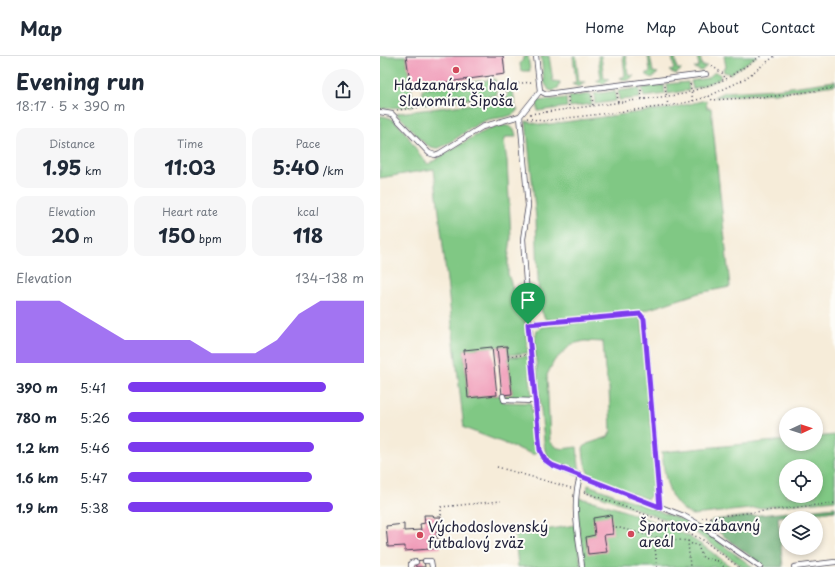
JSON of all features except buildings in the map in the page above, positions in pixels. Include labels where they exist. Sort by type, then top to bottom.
[{"type":"lane","points":[[382,112],[396,118],[422,147],[434,155],[482,127],[521,114],[540,91],[536,56]]},
{"type":"lane","points":[[540,91],[546,94],[567,92],[706,74]]},
{"type":"lane","points":[[521,114],[528,206],[523,239],[528,324],[540,450],[545,460],[552,465],[580,477],[660,507],[695,522],[760,567]]},
{"type":"lane","points":[[528,324],[640,314],[644,319],[660,507]]},
{"type":"lane","points":[[503,396],[504,400],[535,401]]},
{"type":"lane","points":[[580,477],[576,489],[582,567]]},
{"type":"lane","points":[[424,562],[431,561],[432,567]]},
{"type":"lane","points":[[411,567],[411,563],[416,562]]},
{"type":"lane","points":[[794,567],[835,562]]},
{"type":"path","points":[[521,114],[569,110],[667,97],[691,92],[726,79],[761,56]]},
{"type":"path","points":[[521,114],[542,121],[693,102],[743,80],[775,56]]},
{"type":"path","points":[[712,66],[722,73],[726,79]]},
{"type":"path","points":[[689,76],[693,102]]},
{"type":"path","points":[[664,80],[668,106]]},
{"type":"path","points":[[382,112],[502,97],[505,93],[505,85],[533,82]]},
{"type":"path","points":[[640,83],[642,100]]},
{"type":"path","points":[[616,86],[618,103]]},
{"type":"path","points":[[591,88],[593,106]]},
{"type":"path","points":[[709,96],[712,100],[769,96],[835,88]]},
{"type":"path","points":[[567,92],[569,110]]},
{"type":"path","points":[[508,356],[520,355]]},
{"type":"path","points":[[497,467],[576,489],[674,525],[703,540],[740,567]]},
{"type":"path","points":[[433,516],[441,515],[441,507],[501,501]]},
{"type":"path","points":[[695,522],[704,517],[835,503]]},
{"type":"path","points":[[612,526],[654,537],[697,544],[704,558],[718,560],[724,567]]},
{"type":"path","points":[[654,537],[657,567]]},
{"type":"path","points":[[688,542],[690,567]]},
{"type":"green space","points":[[380,56],[406,56],[414,106],[380,109]]},
{"type":"green space","points":[[525,56],[528,56],[530,71],[521,71],[520,64]]},
{"type":"green space","points":[[541,56],[549,56],[553,81],[560,82],[559,87],[553,91],[549,90],[544,82]]},
{"type":"green space","points":[[573,56],[576,56],[579,82],[585,82],[579,87],[572,84],[576,82]]},
{"type":"green space","points":[[598,56],[601,56],[604,78],[609,79],[603,84],[596,81],[601,79]]},
{"type":"green space","points":[[623,56],[626,56],[628,75],[634,76],[627,81],[620,78],[625,76]]},
{"type":"green space","points":[[648,56],[650,56],[653,72],[658,73],[652,78],[645,74],[650,72]]},
{"type":"green space","points":[[672,56],[675,56],[677,69],[682,69],[676,74],[669,71],[674,69]]},
{"type":"green space","points":[[697,56],[700,56],[702,66],[707,66],[701,71],[694,68],[699,66]]},
{"type":"green space","points":[[724,56],[757,56],[730,74],[724,72],[723,68],[726,67]]},
{"type":"green space","points":[[715,72],[720,74],[720,79],[693,89],[691,81],[708,78]]},
{"type":"green space","points":[[495,79],[497,95],[425,105],[422,89]]},
{"type":"green space","points":[[835,81],[835,85],[775,93],[714,97],[724,92],[776,89]]},
{"type":"green space","points":[[688,82],[689,90],[668,94],[667,84]]},
{"type":"green space","points":[[664,85],[665,94],[644,97],[642,88]]},
{"type":"green space","points":[[639,88],[640,98],[619,100],[618,91]]},
{"type":"green space","points":[[513,91],[516,109],[518,109],[516,112],[509,116],[487,120],[439,148],[433,148],[427,145],[397,115],[398,113],[504,100],[507,98],[508,92]]},
{"type":"green space","points":[[615,91],[616,101],[595,104],[594,94]]},
{"type":"green space","points":[[590,94],[592,104],[570,107],[569,97]]},
{"type":"green space","points":[[566,98],[567,107],[538,111],[537,101]]},
{"type":"green space","points":[[706,100],[707,108],[711,108],[730,287],[699,293],[643,311],[546,320],[539,306],[536,218],[526,121],[542,125],[672,108]]},
{"type":"green space","points":[[380,116],[388,117],[395,121],[428,164],[461,144],[491,129],[503,126],[512,128],[516,137],[506,137],[504,142],[507,161],[511,238],[508,274],[513,289],[513,303],[525,320],[528,353],[508,355],[507,346],[464,350],[468,398],[502,395],[503,402],[531,403],[537,449],[535,455],[464,428],[434,169],[380,178]]},
{"type":"green space","points":[[636,316],[640,318],[642,323],[656,485],[652,495],[647,499],[592,479],[585,465],[583,448],[587,444],[608,437],[611,431],[609,388],[605,370],[603,342],[585,341],[572,344],[554,361],[547,375],[550,441],[559,448],[577,447],[579,466],[582,476],[570,472],[551,461],[545,451],[534,340],[537,331],[541,327]]},
{"type":"green space","points":[[528,356],[532,398],[506,398],[504,394],[512,393],[508,357]]},
{"type":"green space","points":[[835,435],[835,500],[823,501],[823,459],[779,459],[779,503],[806,503],[692,515],[683,510],[672,496],[668,488],[662,452],[779,441],[779,451],[823,451],[823,436]]},
{"type":"green space","points":[[588,485],[694,524],[753,567],[743,567],[689,528],[587,491]]},
{"type":"green space","name":"Športovo-zábavný areál","points":[[576,498],[614,507],[686,535],[698,542],[731,567],[583,567]]},
{"type":"green space","points":[[835,507],[835,511],[823,512],[823,511],[797,511]]},
{"type":"green space","points":[[779,513],[779,555],[782,555],[783,567],[765,567],[709,525],[712,520]]},
{"type":"green space","points":[[575,525],[581,566],[518,567],[515,535]]},
{"type":"place","name":"Hádzanárska hala Slavomíra Šipoša","points":[[456,70]]},
{"type":"place","name":"Športovo-zábavný areál","points":[[631,534]]},
{"type":"place","name":"Východoslovenský futbalový zväz","points":[[420,535]]},
{"type":"route","points":[[640,314],[644,319],[659,481],[660,507],[567,472],[545,460],[540,450],[528,324],[640,314]]}]
